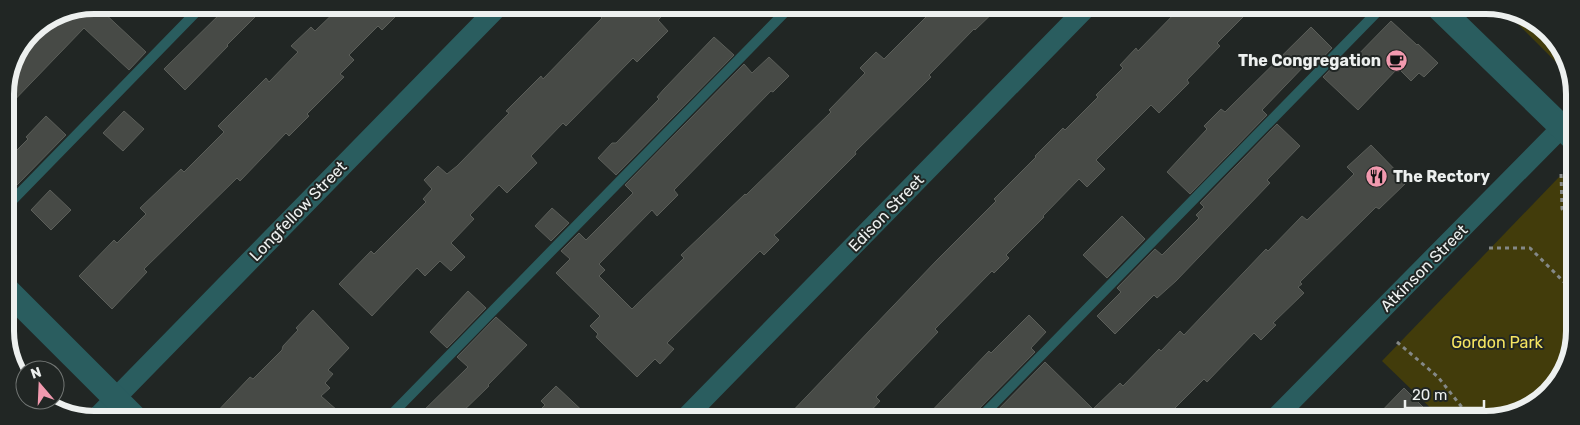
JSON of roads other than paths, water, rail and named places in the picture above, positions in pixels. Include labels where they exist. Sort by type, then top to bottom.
[{"type":"street","name":"Longfellow Street","points":[[102,411],[491,14]]},
{"type":"street","name":"Edison Street","points":[[692,411],[1080,14]]},
{"type":"street","points":[[1445,14],[1566,124]]},
{"type":"street","name":"Atkinson Street","points":[[1282,411],[1566,130]]},
{"type":"street","points":[[14,297],[128,411]]},
{"type":"lane","points":[[14,199],[194,14]]},
{"type":"lane","points":[[395,411],[783,14]]},
{"type":"lane","points":[[987,411],[1375,14]]},
{"type":"place","name":"The Congregation","points":[[1397,60]]},
{"type":"place","name":"The Rectory","points":[[1377,176]]},
{"type":"park label","name":"Gordon Park","points":[[1497,342]]}]
